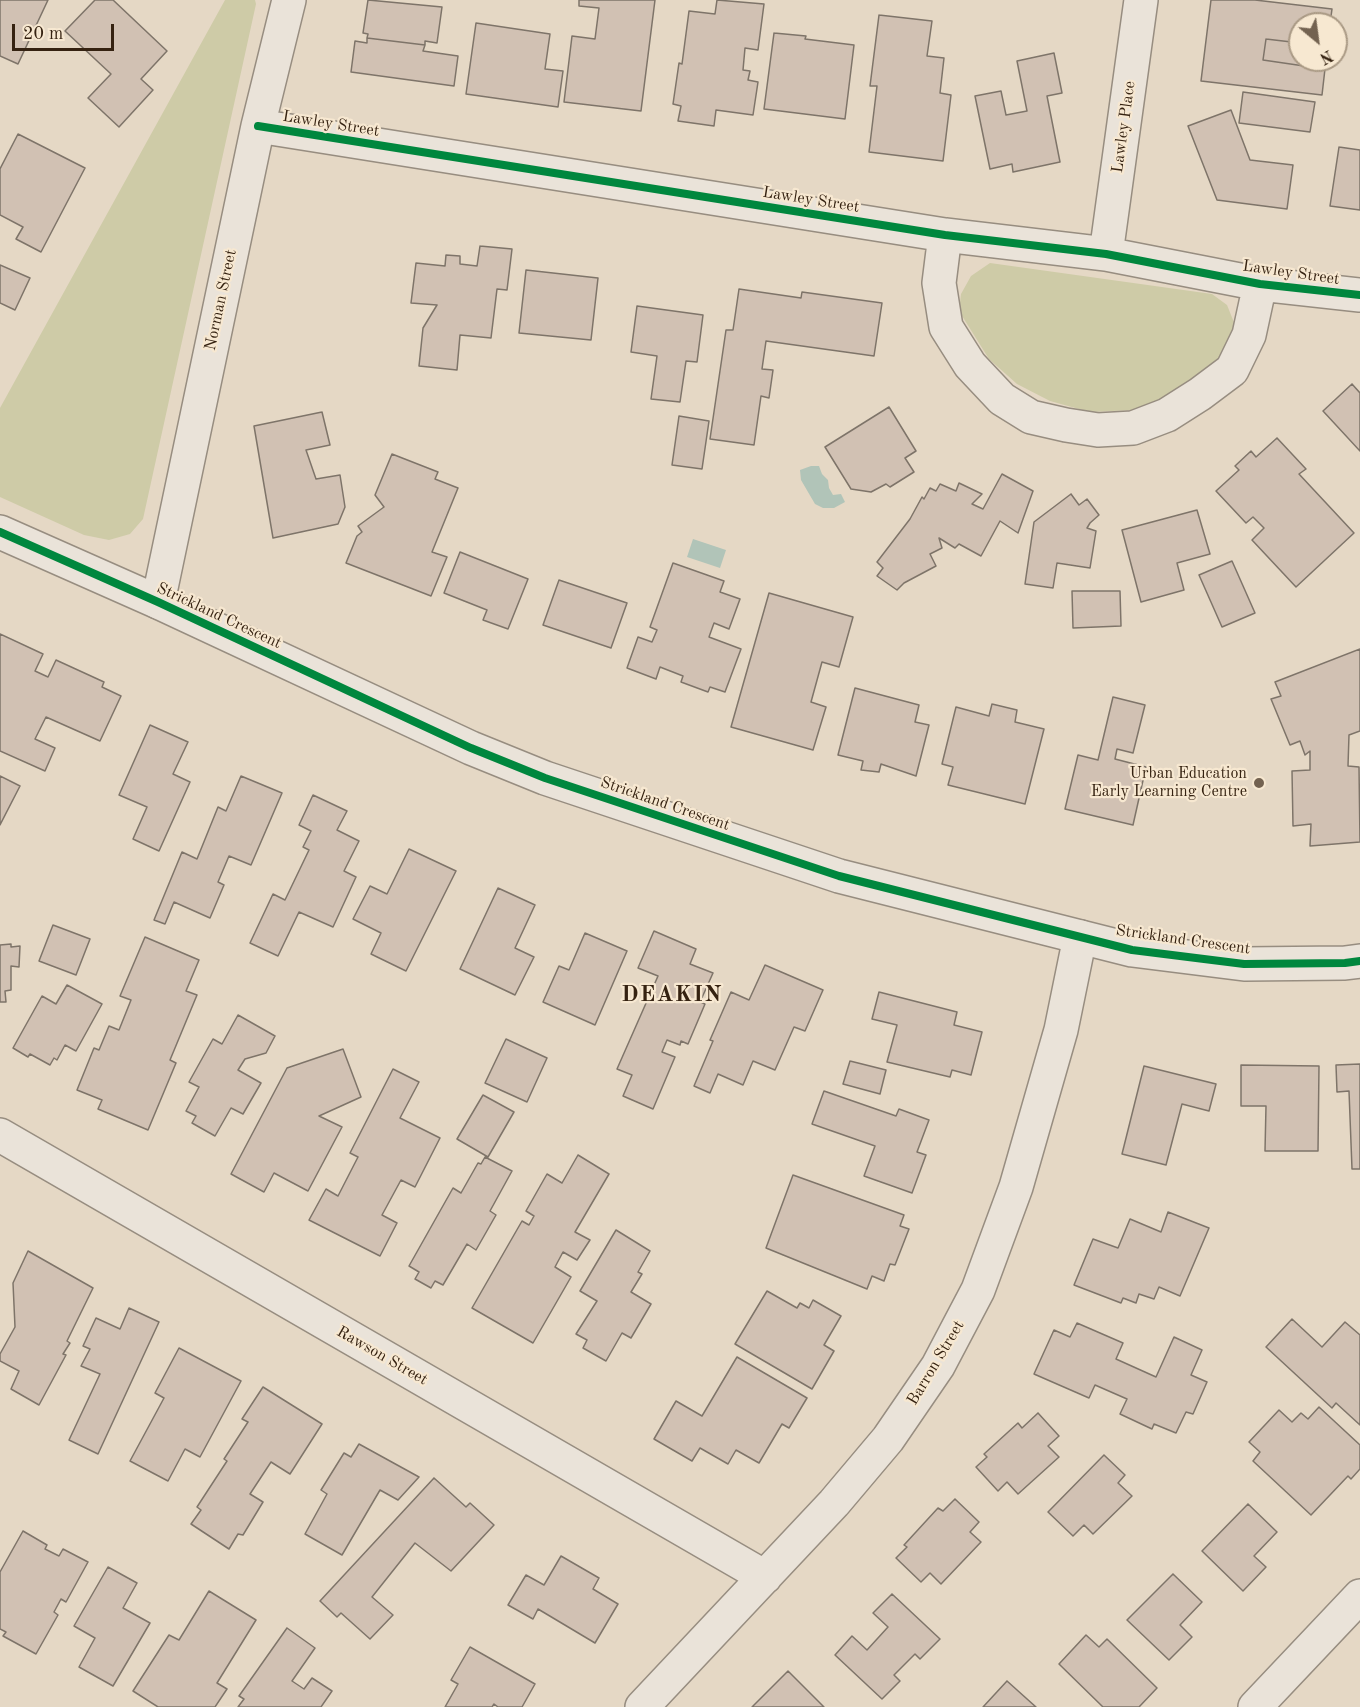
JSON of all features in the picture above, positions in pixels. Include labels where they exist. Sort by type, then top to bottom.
[{"type":"street","name":"Norman Street","points":[[158,602],[258,126],[289,0]]},
{"type":"street","name":"Lawley Place","points":[[1106,254],[1141,0]]},
{"type":"street","name":"Lawley Street","points":[[258,126],[945,235],[1106,254],[1260,284],[1360,295]]},
{"type":"street","name":"Lawley Street","points":[[945,235],[939,283],[946,327],[970,365],[1002,399],[1031,417],[1098,430],[1133,428],[1167,415],[1232,370],[1249,335],[1260,284]]},
{"type":"street","name":"Strickland Crescent","points":[[0,532],[158,602],[471,748],[545,778],[839,876],[1132,950],[1244,964],[1360,961]]},
{"type":"street","name":"Barron Street","points":[[642,1707],[834,1503],[888,1439],[938,1366],[978,1290],[1016,1187],[1061,1030],[1080,937]]},
{"type":"street","name":"Rawson Street","points":[[0,1135],[765,1577]]},
{"type":"street","points":[[1255,1707],[1360,1596]]},
{"type":"shaded area","points":[[225,0],[255,0],[256,4],[143,519],[130,534],[109,540],[84,535],[0,497],[0,408]]},
{"type":"shaded area","points":[[990,263],[1212,294],[1227,305],[1235,325],[1235,335],[1216,367],[1171,398],[1134,410],[1090,412],[1050,401],[1017,384],[989,359],[959,311],[961,294],[971,276]]},
{"type":"shaded area","points":[[819,466],[822,474],[828,480],[833,495],[841,494],[845,502],[834,508],[823,508],[815,504],[801,480],[800,470]]},
{"type":"shaded area","points":[[693,539],[726,550],[720,568],[687,557]]},
{"type":"building","points":[[0,0],[48,0],[18,64],[0,56]]},
{"type":"building","points":[[95,0],[113,0],[167,51],[141,79],[153,90],[119,127],[88,98],[111,74],[65,31]]},
{"type":"building","points":[[368,0],[442,7],[437,43],[425,41],[425,45],[367,38],[368,34],[363,33]]},
{"type":"building","points":[[579,0],[655,0],[641,111],[564,102],[572,36],[595,39],[599,8],[579,6]]},
{"type":"building","points":[[717,0],[764,4],[758,50],[745,48],[743,70],[750,71],[748,80],[758,82],[753,115],[716,110],[714,126],[678,121],[681,106],[673,104],[679,63],[682,64],[689,11],[715,14]]},
{"type":"building","points":[[1211,0],[1255,0],[1332,9],[1332,12],[1288,12],[1288,42],[1266,39],[1263,60],[1288,64],[1288,72],[1325,72],[1322,95],[1201,81]]},
{"type":"building","points":[[879,15],[932,21],[927,56],[944,58],[940,93],[951,95],[943,161],[869,152],[877,86],[870,86]]},
{"type":"building","points":[[476,23],[550,34],[545,69],[563,71],[558,107],[466,94]]},
{"type":"building","points":[[774,33],[854,45],[845,119],[764,109]]},
{"type":"building","points":[[367,38],[425,45],[423,51],[458,56],[454,86],[351,72],[355,41],[367,43]]},
{"type":"building","points":[[1266,39],[1288,42],[1288,64],[1263,60]]},
{"type":"building","points":[[1054,53],[1062,93],[1047,96],[1060,162],[1013,172],[1012,164],[990,169],[975,96],[1001,91],[1006,115],[1027,111],[1017,61]]},
{"type":"building","points":[[1243,92],[1315,102],[1310,132],[1239,123]]},
{"type":"building","points":[[1231,110],[1250,160],[1293,165],[1287,209],[1217,200],[1188,126]]},
{"type":"building","points":[[18,134],[85,168],[41,252],[16,239],[23,227],[0,215],[0,169]]},
{"type":"building","points":[[1339,147],[1360,150],[1360,210],[1330,206]]},
{"type":"building","points":[[480,246],[512,249],[507,290],[497,289],[491,338],[460,335],[457,370],[419,366],[423,328],[437,305],[411,303],[416,263],[445,266],[446,255],[460,256],[460,264],[477,266]]},
{"type":"building","points":[[0,265],[30,278],[15,310],[0,303]]},
{"type":"building","points":[[526,270],[598,278],[591,340],[519,333]]},
{"type":"building","points":[[739,289],[801,298],[802,292],[882,303],[874,356],[766,341],[762,369],[773,370],[769,398],[761,396],[754,445],[710,439],[726,330],[733,330]]},
{"type":"building","points":[[637,306],[703,315],[697,362],[686,361],[680,402],[651,399],[657,356],[631,352]]},
{"type":"building","points":[[1352,384],[1360,393],[1360,451],[1323,411]]},
{"type":"building","points":[[889,407],[916,451],[905,458],[914,472],[890,487],[886,484],[871,492],[851,489],[825,447]]},
{"type":"building","points":[[322,412],[330,445],[306,450],[316,479],[340,475],[345,507],[338,524],[273,538],[254,426]]},
{"type":"building","points":[[679,416],[709,421],[702,469],[672,465]]},
{"type":"building","points":[[1277,438],[1306,469],[1299,474],[1354,533],[1296,587],[1252,540],[1264,528],[1253,517],[1246,523],[1216,491],[1239,470],[1235,466],[1251,451],[1256,457]]},
{"type":"building","points":[[392,454],[438,472],[435,479],[458,488],[432,552],[447,557],[431,596],[346,563],[357,536],[362,532],[358,526],[384,507],[375,495]]},
{"type":"building","points":[[1002,474],[1033,491],[1018,533],[1000,521],[981,556],[959,544],[955,548],[939,538],[942,548],[930,554],[936,566],[904,583],[897,590],[877,576],[883,568],[877,562],[930,488],[936,491],[940,484],[956,491],[959,483],[982,494],[972,504],[983,509]]},
{"type":"building","points":[[1071,494],[1079,505],[1087,499],[1099,515],[1087,528],[1096,531],[1090,568],[1057,563],[1053,588],[1025,584],[1034,522]]},
{"type":"building","points":[[1197,510],[1210,554],[1177,563],[1184,590],[1141,602],[1122,530]]},
{"type":"building","points":[[460,552],[528,579],[508,629],[483,620],[487,610],[444,593]]},
{"type":"building","points":[[1232,561],[1255,613],[1222,627],[1199,575]]},
{"type":"building","points":[[673,563],[724,581],[720,592],[740,599],[729,629],[714,623],[709,637],[741,649],[725,692],[710,687],[708,692],[681,682],[683,676],[660,667],[656,679],[627,668],[638,637],[652,642],[657,630],[650,627]]},
{"type":"building","points":[[559,580],[627,603],[611,648],[543,625]]},
{"type":"building","points":[[1072,591],[1120,591],[1121,626],[1073,628]]},
{"type":"building","points":[[769,593],[853,617],[839,667],[822,662],[811,702],[826,707],[813,750],[731,727]]},
{"type":"building","points":[[0,634],[43,654],[35,671],[48,677],[56,660],[104,682],[102,687],[121,696],[100,741],[46,717],[35,739],[55,748],[45,771],[0,751]]},
{"type":"building","points":[[1360,649],[1360,731],[1349,735],[1348,766],[1359,767],[1360,842],[1310,846],[1311,824],[1293,826],[1292,771],[1310,770],[1310,751],[1305,755],[1300,741],[1290,745],[1271,699],[1281,696],[1275,682]]},
{"type":"building","points":[[855,688],[919,705],[915,722],[929,725],[916,776],[881,764],[879,772],[861,770],[863,761],[838,755]]},
{"type":"building","points":[[1113,697],[1145,705],[1133,753],[1117,749],[1115,759],[1146,767],[1133,825],[1065,809],[1078,755],[1098,760]]},
{"type":"building","points":[[992,704],[1017,710],[1015,722],[1044,729],[1025,804],[948,785],[953,767],[942,764],[956,707],[989,716]]},
{"type":"building","points":[[150,725],[188,742],[173,774],[190,782],[159,851],[133,839],[147,807],[119,795]]},
{"type":"building","points":[[0,776],[20,786],[0,825]]},
{"type":"building","points":[[241,776],[282,793],[251,865],[229,856],[218,882],[224,885],[210,918],[174,902],[165,924],[154,920],[182,852],[197,859],[218,807],[226,811]]},
{"type":"building","points":[[313,795],[347,811],[337,830],[359,841],[344,871],[356,877],[333,927],[299,912],[278,956],[250,943],[273,894],[285,900],[309,850],[303,847],[311,831],[299,825]]},
{"type":"building","points":[[409,849],[456,871],[406,971],[371,954],[381,933],[353,919],[370,886],[387,894]]},
{"type":"building","points":[[498,888],[535,905],[515,948],[534,957],[515,995],[460,969]]},
{"type":"building","points":[[53,925],[90,939],[76,975],[39,961]]},
{"type":"building","points":[[654,931],[696,949],[690,964],[713,973],[700,1002],[705,1004],[688,1044],[681,1041],[680,1045],[667,1040],[662,1052],[675,1057],[653,1109],[623,1096],[632,1075],[617,1069],[658,976],[638,968]]},
{"type":"building","points":[[585,933],[627,951],[595,1025],[543,1002],[559,966],[569,970]]},
{"type":"building","points":[[145,937],[199,960],[186,991],[197,995],[170,1060],[176,1063],[148,1130],[98,1109],[102,1100],[77,1090],[94,1048],[99,1050],[109,1026],[119,1030],[131,1000],[120,996]]},
{"type":"building","points":[[11,944],[11,947],[20,946],[19,967],[11,966],[11,990],[5,991],[6,1002],[0,1002],[0,945]]},
{"type":"building","points":[[765,965],[823,990],[805,1031],[794,1027],[775,1070],[753,1061],[743,1085],[718,1074],[710,1093],[694,1086],[713,1041],[710,1040],[731,992],[749,1000]]},
{"type":"building","points":[[67,985],[102,1004],[76,1051],[65,1045],[57,1060],[54,1058],[50,1065],[30,1054],[28,1057],[13,1048],[42,996],[56,1004]]},
{"type":"building","points":[[879,992],[957,1012],[954,1025],[982,1032],[971,1075],[952,1070],[950,1077],[887,1062],[897,1025],[872,1019]]},
{"type":"building","points":[[238,1015],[275,1036],[266,1053],[245,1059],[238,1070],[261,1083],[243,1114],[231,1108],[215,1136],[192,1123],[196,1116],[186,1111],[199,1087],[189,1082],[213,1039],[222,1044]]},
{"type":"building","points":[[506,1039],[547,1058],[527,1102],[485,1083]]},
{"type":"building","points":[[343,1049],[361,1097],[319,1116],[342,1127],[308,1191],[274,1173],[264,1192],[231,1174],[287,1068]]},
{"type":"building","points":[[850,1061],[886,1070],[880,1094],[843,1084]]},
{"type":"building","points":[[1360,1064],[1360,1169],[1352,1169],[1349,1091],[1337,1092],[1336,1065]]},
{"type":"building","points":[[1241,1065],[1319,1066],[1318,1151],[1265,1151],[1266,1106],[1241,1106]]},
{"type":"building","points":[[1144,1066],[1216,1084],[1209,1111],[1182,1104],[1166,1165],[1122,1154]]},
{"type":"building","points":[[393,1069],[419,1082],[400,1118],[440,1138],[415,1187],[401,1180],[382,1215],[397,1223],[380,1256],[309,1220],[326,1189],[338,1196],[358,1157],[350,1153]]},
{"type":"building","points":[[824,1091],[896,1116],[899,1109],[929,1120],[917,1152],[926,1155],[912,1193],[864,1176],[875,1146],[812,1124]]},
{"type":"building","points":[[483,1095],[514,1112],[488,1157],[457,1139]]},
{"type":"building","points":[[578,1155],[609,1174],[575,1232],[590,1240],[577,1260],[563,1252],[555,1267],[571,1277],[533,1343],[472,1308],[522,1221],[529,1225],[534,1216],[526,1211],[547,1174],[562,1183]]},
{"type":"building","points":[[485,1157],[512,1171],[490,1211],[496,1215],[476,1250],[467,1244],[443,1285],[435,1281],[431,1288],[415,1279],[419,1272],[409,1266],[453,1188],[461,1193],[478,1163],[481,1164]]},
{"type":"building","points":[[793,1175],[904,1215],[900,1226],[909,1229],[895,1265],[890,1264],[884,1281],[872,1276],[867,1289],[766,1248]]},
{"type":"building","points":[[1168,1212],[1209,1228],[1180,1296],[1159,1287],[1154,1299],[1139,1294],[1136,1303],[1123,1298],[1121,1303],[1074,1285],[1093,1239],[1118,1248],[1130,1219],[1161,1232]]},
{"type":"building","points":[[616,1230],[650,1251],[638,1272],[642,1274],[631,1292],[651,1304],[631,1338],[622,1333],[606,1361],[583,1348],[587,1340],[576,1334],[597,1301],[580,1291]]},
{"type":"building","points":[[28,1251],[93,1288],[67,1341],[70,1343],[63,1354],[66,1355],[39,1405],[11,1389],[19,1371],[0,1361],[0,1354],[15,1327],[13,1283]]},
{"type":"building","points":[[767,1291],[797,1308],[800,1303],[809,1308],[813,1300],[841,1316],[824,1345],[834,1351],[812,1389],[735,1344]]},
{"type":"building","points":[[129,1308],[159,1322],[98,1454],[69,1440],[100,1374],[81,1366],[90,1349],[83,1346],[96,1318],[120,1329]]},
{"type":"building","points":[[1292,1319],[1322,1347],[1345,1322],[1360,1335],[1360,1425],[1336,1403],[1332,1408],[1266,1347]]},
{"type":"building","points":[[1077,1323],[1123,1343],[1116,1359],[1156,1377],[1174,1337],[1202,1350],[1191,1375],[1207,1382],[1193,1414],[1186,1412],[1176,1433],[1154,1424],[1152,1429],[1120,1414],[1127,1399],[1095,1385],[1089,1398],[1034,1374],[1054,1330],[1070,1337]]},
{"type":"building","points":[[179,1348],[241,1381],[200,1457],[185,1449],[168,1481],[130,1461],[164,1398],[155,1393]]},
{"type":"building","points":[[737,1357],[807,1398],[789,1428],[782,1424],[759,1463],[736,1450],[728,1464],[700,1448],[692,1461],[654,1439],[676,1401],[702,1416]]},
{"type":"building","points":[[263,1387],[322,1424],[290,1474],[271,1462],[250,1494],[263,1502],[243,1535],[238,1534],[229,1549],[191,1524],[201,1510],[197,1507],[227,1461],[224,1459],[248,1422],[242,1419]]},
{"type":"building","points":[[1319,1407],[1360,1445],[1360,1469],[1351,1479],[1348,1476],[1311,1515],[1253,1461],[1260,1452],[1249,1442],[1279,1410],[1292,1422],[1301,1413],[1308,1419]]},
{"type":"building","points":[[1038,1413],[1059,1436],[1048,1446],[1059,1457],[1018,1494],[1007,1482],[998,1491],[976,1467],[987,1457],[984,1454],[1018,1423],[1022,1428]]},
{"type":"building","points":[[359,1444],[419,1477],[398,1500],[380,1490],[342,1555],[305,1534],[327,1494],[321,1490],[344,1453],[351,1457]]},
{"type":"building","points":[[1104,1455],[1125,1475],[1118,1483],[1132,1496],[1093,1534],[1084,1525],[1073,1536],[1048,1512]]},
{"type":"building","points":[[434,1478],[466,1507],[470,1503],[494,1525],[451,1571],[415,1543],[372,1597],[393,1615],[370,1639],[341,1613],[337,1617],[320,1601]]},
{"type":"building","points":[[955,1499],[979,1522],[970,1532],[981,1542],[941,1584],[930,1573],[921,1582],[896,1558],[907,1547],[904,1545],[938,1508],[943,1511]]},
{"type":"building","points":[[1248,1504],[1277,1532],[1254,1556],[1266,1567],[1243,1591],[1202,1551]]},
{"type":"building","points":[[23,1531],[47,1545],[45,1549],[59,1556],[63,1549],[88,1562],[66,1602],[61,1599],[54,1612],[58,1615],[36,1654],[3,1636],[6,1632],[0,1629],[0,1572]]},
{"type":"building","points":[[561,1556],[599,1578],[593,1589],[618,1604],[595,1643],[538,1609],[533,1619],[508,1605],[526,1575],[544,1585]]},
{"type":"building","points":[[108,1567],[137,1583],[123,1608],[150,1623],[113,1686],[79,1667],[95,1638],[74,1626]]},
{"type":"building","points":[[1173,1574],[1202,1602],[1180,1625],[1192,1637],[1169,1660],[1127,1620]]},
{"type":"building","points":[[209,1591],[256,1620],[217,1683],[227,1689],[215,1707],[158,1707],[133,1691],[169,1635],[179,1640]]},
{"type":"building","points":[[892,1594],[940,1639],[920,1659],[915,1654],[894,1675],[900,1681],[882,1699],[835,1655],[852,1636],[867,1650],[888,1627],[873,1613]]},
{"type":"building","points":[[287,1628],[315,1648],[292,1681],[304,1689],[312,1678],[332,1691],[321,1707],[238,1707],[244,1699],[239,1696]]},
{"type":"building","points":[[1086,1635],[1099,1647],[1107,1639],[1157,1688],[1139,1707],[1103,1707],[1059,1664]]},
{"type":"building","points":[[470,1647],[535,1684],[522,1707],[498,1707],[494,1704],[492,1707],[445,1707],[458,1684],[451,1680]]},
{"type":"building","points":[[788,1671],[824,1707],[752,1707]]},
{"type":"building","points":[[1007,1681],[1036,1707],[983,1707]]},
{"type":"cycle path","points":[[258,126],[945,235],[1106,254],[1260,284],[1360,295]]},
{"type":"cycle path","points":[[0,532],[158,602],[471,748],[545,778],[839,876],[1132,950],[1244,964],[1360,961]]},
{"type":"place","name":"Urban Education Early Learning Centre","points":[[1259,783]]},
{"type":"district","name":"DEAKIN","points":[[672,995]]}]
